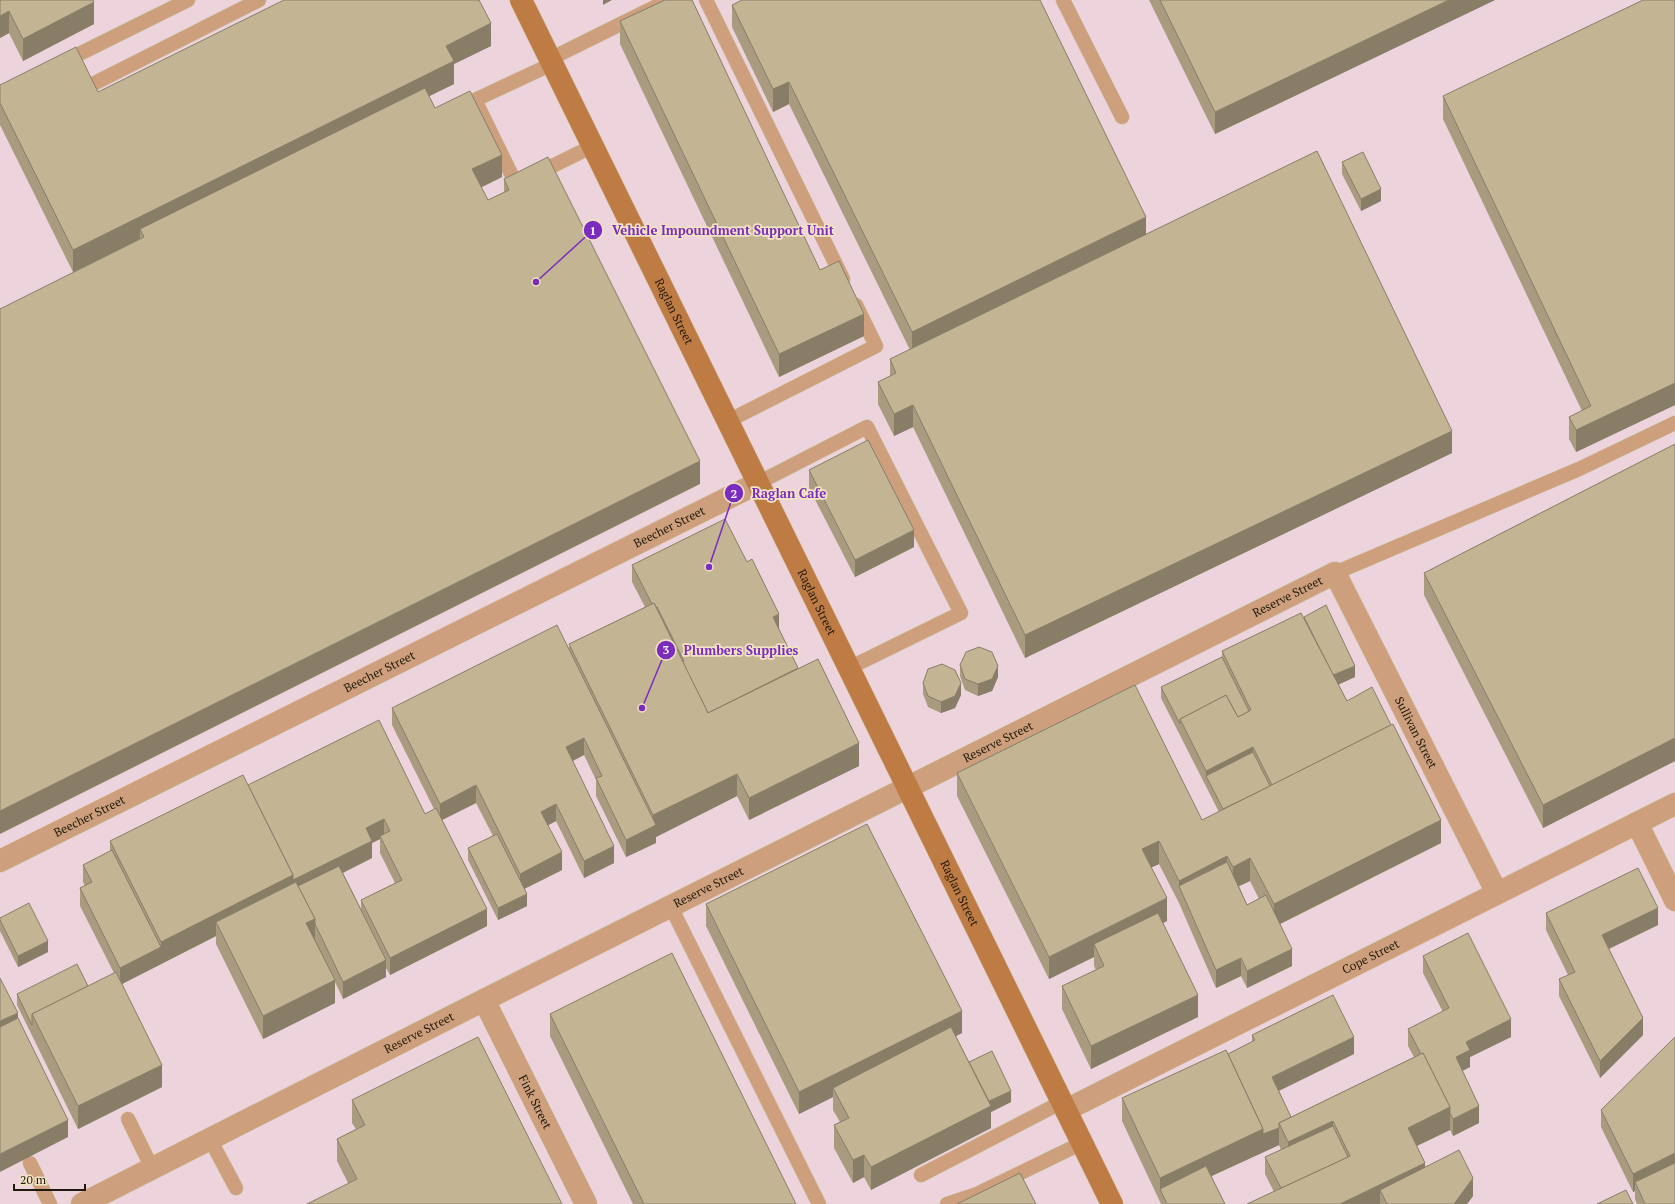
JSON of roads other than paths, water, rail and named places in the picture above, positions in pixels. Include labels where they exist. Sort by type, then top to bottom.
[{"type":"street","name":"Raglan Street","points":[[521,0],[1112,1204]]},
{"type":"street","name":"Beecher Street","points":[[0,861],[758,483]]},
{"type":"street","name":"Reserve Street","points":[[82,1204],[484,1000],[1335,573]]},
{"type":"street","name":"Sullivan Street","points":[[1335,573],[1497,894]]},
{"type":"street","name":"Cope Street","points":[[1064,1106],[1497,894],[1675,804]]},
{"type":"street","points":[[1637,823],[1675,900]]},
{"type":"street","name":"Fink Street","points":[[484,1000],[586,1204]]},
{"type":"lane","points":[[49,69],[188,0]]},
{"type":"lane","points":[[93,84],[259,0]]},
{"type":"lane","points":[[593,146],[516,184],[475,100],[669,0]]},
{"type":"lane","points":[[706,0],[876,346],[728,421]]},
{"type":"lane","points":[[1063,0],[1122,117]]},
{"type":"lane","points":[[1335,573],[1579,469],[1675,423]]},
{"type":"lane","points":[[758,483],[867,427],[961,613],[849,668]]},
{"type":"lane","points":[[671,907],[819,1204]]},
{"type":"lane","points":[[921,1175],[1064,1106]]},
{"type":"lane","points":[[128,1119],[152,1168]]},
{"type":"lane","points":[[210,1139],[236,1188]]},
{"type":"lane","points":[[947,1204],[977,1194],[1082,1143]]},
{"type":"lane","points":[[30,1163],[50,1204]]},
{"type":"place","name":"Vehicle Impoundment Support Unit","points":[[536,282]]},
{"type":"place","name":"Raglan Cafe","points":[[709,567]]},
{"type":"place","name":"Plumbers Supplies","points":[[642,708]]}]
